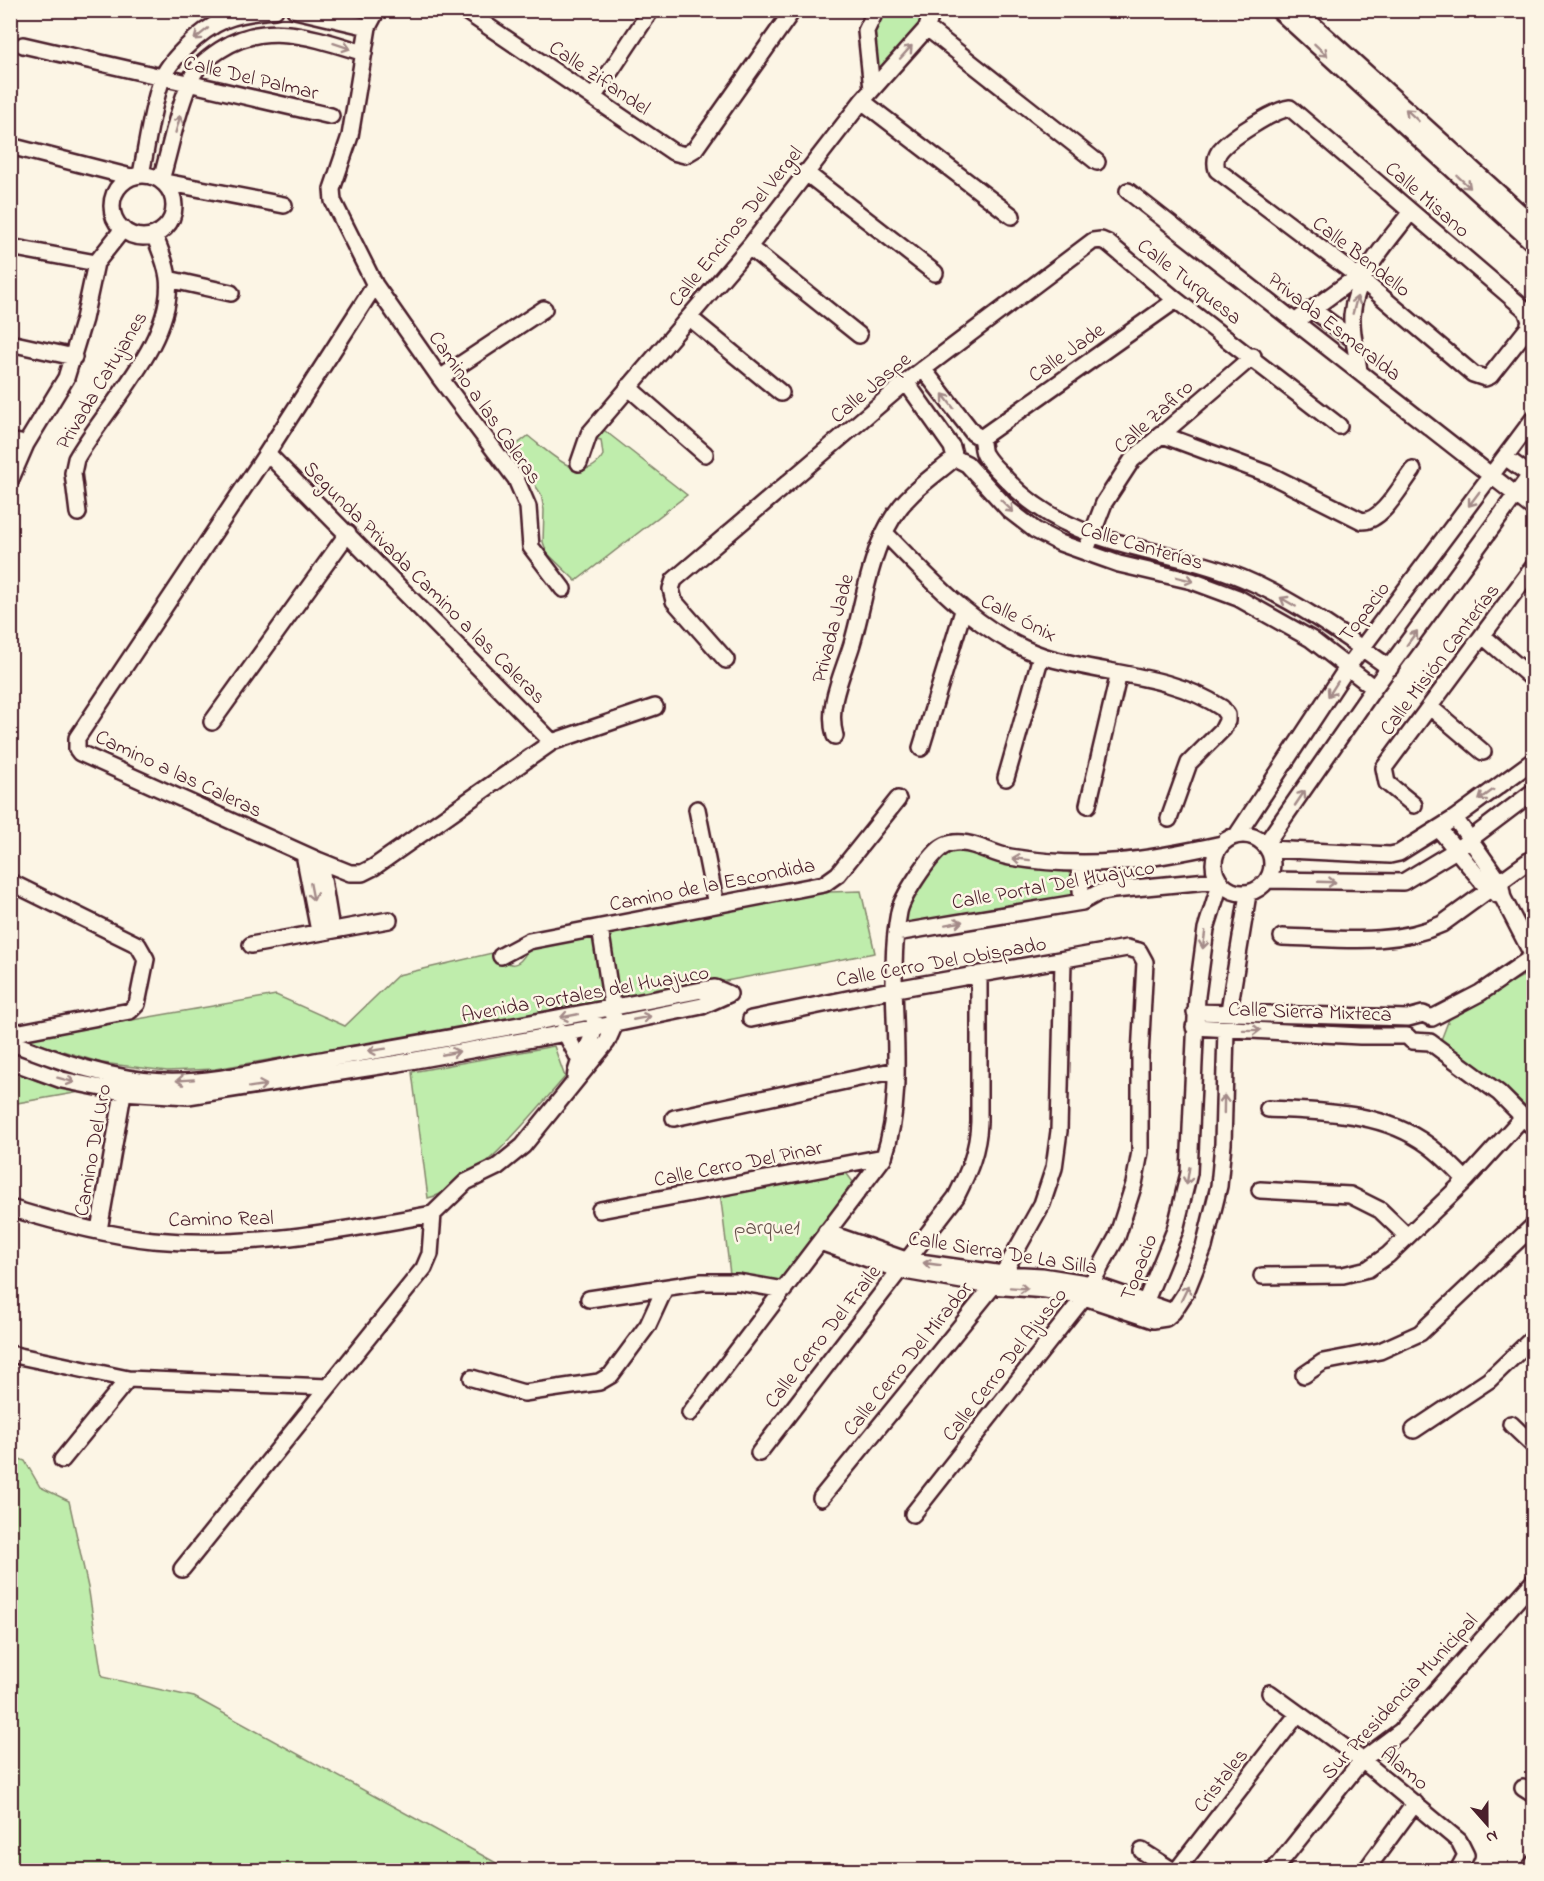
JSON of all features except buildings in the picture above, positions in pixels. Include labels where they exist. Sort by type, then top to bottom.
[{"type":"street","points":[[163,181],[171,191],[174,212],[171,222],[154,235],[138,237],[123,229],[112,211],[112,201],[122,183],[136,176],[162,79],[175,58],[202,31],[222,20],[245,12],[275,10]]},
{"type":"street","points":[[295,10],[368,27]]},
{"type":"street","name":"Camino a las Caleras","points":[[376,10],[368,27],[354,117],[332,189],[337,212],[375,285],[440,378],[516,479],[528,507],[531,547],[536,557],[563,589]]},
{"type":"street","name":"Calle Zifandel","points":[[464,10],[473,19],[594,96],[673,152],[685,155],[695,149],[793,10]]},
{"type":"street","points":[[594,96],[651,10]]},
{"type":"street","points":[[876,10],[866,31],[867,95],[1012,216]]},
{"type":"street","name":"Calle Encinos Del Vergel","points":[[579,464],[589,434],[690,318],[749,247],[867,95],[927,28],[932,10]]},
{"type":"street","points":[[1278,10],[1533,244]]},
{"type":"street","points":[[1297,10],[1533,225]]},
{"type":"street","points":[[245,12],[252,35]]},
{"type":"street","points":[[313,37],[320,16]]},
{"type":"street","points":[[927,28],[1097,162]]},
{"type":"street","points":[[163,181],[189,84],[194,72],[212,55],[252,35],[272,32],[313,37],[364,53]]},
{"type":"street","name":"Calle Del Palmar","points":[[23,45],[162,79],[331,116]]},
{"type":"street","name":"Calle Misano","points":[[1216,164],[1224,147],[1275,112],[1290,108],[1295,110],[1410,213],[1526,310],[1530,321],[1495,373],[1485,378]]},
{"type":"street","points":[[10,146],[136,176],[284,205]]},
{"type":"street","name":"Calle Bendello","points":[[1216,164],[1221,174],[1362,276],[1473,374],[1485,378]]},
{"type":"street","points":[[805,172],[935,273]]},
{"type":"street","name":"Privada Esmeralda","points":[[1128,190],[1533,509]]},
{"type":"street","points":[[1296,321],[1362,276],[1410,213]]},
{"type":"street","points":[[10,481],[26,444],[66,378],[74,357],[96,263],[123,229]]},
{"type":"street","name":"Privada Catujanes","points":[[78,513],[72,473],[76,459],[129,381],[159,329],[168,298],[168,279],[154,235]]},
{"type":"street","name":"Calle Turquesa","points":[[1101,240],[1108,243],[1176,300],[1252,356],[1339,426]]},
{"type":"street","name":"Calle Jaspe","points":[[726,660],[674,601],[671,589],[675,580],[906,382],[1084,247],[1101,240]]},
{"type":"street","points":[[10,247],[96,263]]},
{"type":"street","points":[[749,247],[858,334]]},
{"type":"street","points":[[1359,371],[1352,317],[1362,276]]},
{"type":"street","points":[[168,279],[231,293]]},
{"type":"street","name":"Camino a las Caleras","points":[[375,285],[76,744],[80,753],[320,861],[350,873],[362,873],[552,742],[655,707]]},
{"type":"street","name":"Calle Jade","points":[[979,442],[1176,300]]},
{"type":"street","points":[[440,378],[544,309]]},
{"type":"street","points":[[1312,309],[1354,340]]},
{"type":"street","points":[[690,318],[781,393]]},
{"type":"street","points":[[10,343],[74,357]]},
{"type":"street","name":"Calle Zafiro","points":[[1084,552],[1104,503],[1121,474],[1160,434],[1252,356]]},
{"type":"street","name":"Calle Canterías","points":[[923,369],[1020,494],[1040,509],[1092,536],[1203,565],[1242,578],[1322,622],[1390,668]]},
{"type":"street","name":"Calle Canterías","points":[[906,382],[958,457],[1009,510],[1035,530],[1084,552],[1119,564],[1213,588],[1264,611],[1311,639],[1374,688]]},
{"type":"street","points":[[628,387],[705,454]]},
{"type":"street","name":"Topacio","points":[[1237,835],[1347,668],[1533,418]]},
{"type":"street","name":"Calle Jade","points":[[958,457],[960,434],[979,442]]},
{"type":"street","points":[[1160,434],[1268,474],[1351,517],[1368,521],[1379,513],[1413,470]]},
{"type":"street","points":[[10,441],[26,444]]},
{"type":"street","name":"Calle Jade","points":[[885,534],[911,494],[958,457],[979,459],[979,442]]},
{"type":"street","name":"Segunda Privada Camino a las Caleras","points":[[267,453],[348,532],[552,742]]},
{"type":"street","points":[[1267,847],[1374,688],[1532,474],[1505,457]]},
{"type":"street","points":[[212,722],[348,532]]},
{"type":"street","name":"Calle Ónix","points":[[885,534],[963,611],[1041,656],[1119,673],[1188,692],[1218,706],[1227,715],[1223,729],[1189,763],[1169,819]]},
{"type":"street","name":"Privada Jade","points":[[835,736],[830,713],[853,641],[866,581],[885,534]]},
{"type":"street","name":"Calle Misión Canterías","points":[[1414,805],[1384,779],[1384,768],[1533,568]]},
{"type":"street","points":[[921,748],[963,611]]},
{"type":"street","points":[[1311,639],[1322,622]]},
{"type":"street","points":[[1483,636],[1533,680]]},
{"type":"street","points":[[1006,778],[1041,656]]},
{"type":"street","points":[[1088,805],[1119,673]]},
{"type":"street","points":[[1430,707],[1483,752]]},
{"type":"street","points":[[1267,847],[1390,855],[1408,850],[1533,760]]},
{"type":"street","points":[[1268,880],[1394,884],[1416,877],[1533,791]]},
{"type":"street","name":"Camino de la Escondida","points":[[501,956],[529,941],[824,884],[838,874],[898,799]]},
{"type":"street","points":[[697,809],[716,905]]},
{"type":"street","points":[[1432,1018],[1480,993],[1533,957],[1503,898],[1455,818]]},
{"type":"street","points":[[1439,829],[1455,850],[1495,886]]},
{"type":"street","points":[[1237,835],[1257,838],[1267,847],[1272,870],[1263,887],[1248,894],[1228,890],[1219,882],[1213,861],[1221,844],[1237,835]]},
{"type":"street","name":"Calle Portal Del Huajuco","points":[[884,1156],[892,1122],[896,1070],[896,933],[899,909],[934,855],[946,845],[963,843],[1007,857],[1079,865],[1110,864],[1155,858],[1221,844]]},
{"type":"street","points":[[304,854],[325,930]]},
{"type":"street","points":[[1282,937],[1409,936],[1442,924],[1533,857]]},
{"type":"street","points":[[1155,858],[1156,886]]},
{"type":"street","points":[[320,861],[325,930]]},
{"type":"street","points":[[1110,864],[1114,890]]},
{"type":"street","points":[[1079,865],[1082,902]]},
{"type":"street","points":[[10,882],[138,945],[146,959],[137,1004],[130,1011],[10,1034]]},
{"type":"street","name":"Topacio","points":[[1143,1309],[1175,1230],[1189,1173],[1193,1119],[1194,1019],[1206,929],[1219,882]]},
{"type":"street","name":"Calle Portal Del Huajuco","points":[[896,933],[1082,902],[1098,893],[1114,890],[1219,882]]},
{"type":"street","points":[[1226,1029],[1248,894]]},
{"type":"street","points":[[251,945],[389,920]]},
{"type":"street","points":[[182,1569],[427,1263],[433,1214],[466,1182],[509,1159],[606,1042],[615,1024],[600,928]]},
{"type":"street","name":"Calle Cerro Del Obispado","points":[[751,1019],[978,974],[1063,961],[1127,948],[1139,951]]},
{"type":"street","name":"Calle Cerro Del Ajusco","points":[[913,1514],[1088,1291],[1117,1236],[1134,1184],[1140,1152],[1140,1056],[1145,962],[1139,951]]},
{"type":"street","name":"Calle Cerro Del Mirador","points":[[821,1498],[1003,1274],[1042,1204],[1054,1168],[1059,1131],[1063,961]]},
{"type":"street","name":"Calle Cerro Del Fraile","points":[[759,1453],[956,1197],[978,1146],[978,974]]},
{"type":"street","name":"Avenida Portales del Huajuco","points":[[10,1042],[54,1059],[126,1076],[164,1082],[200,1079],[595,1019],[615,1024],[702,1006],[729,994],[715,988],[708,989],[613,1007],[595,1019],[562,1032],[399,1063],[188,1096],[122,1092],[62,1080],[10,1061]]},
{"type":"street","points":[[1194,1019],[1228,1012],[1408,1018],[1423,1014],[1432,1018],[1437,1030],[1430,1042]]},
{"type":"street","points":[[1277,1030],[1278,1014]]},
{"type":"street","points":[[1407,1036],[1404,1030],[1408,1018]]},
{"type":"street","points":[[575,1082],[580,1060],[591,1041],[595,1019]]},
{"type":"street","name":"Calle Sierra Mixteca","points":[[1194,1019],[1226,1029],[1360,1036],[1407,1036],[1412,1041],[1430,1042],[1499,1093],[1528,1123]]},
{"type":"street","name":"Calle Sierra De La Silla","points":[[902,1265],[1042,1276],[1143,1309],[1173,1312],[1186,1292],[1204,1246],[1219,1186],[1223,1144],[1226,1029]]},
{"type":"street","points":[[562,1032],[568,1038],[580,1060]]},
{"type":"street","points":[[674,1118],[896,1070]]},
{"type":"street","name":"Camino Del Uro","points":[[99,1230],[126,1076]]},
{"type":"street","points":[[1268,1109],[1333,1113],[1383,1121],[1429,1145],[1466,1180]]},
{"type":"street","points":[[1262,1276],[1360,1272],[1388,1256],[1528,1123]]},
{"type":"street","points":[[690,1413],[884,1156]]},
{"type":"street","name":"Calle Cerro Del Pinar","points":[[600,1210],[884,1156]]},
{"type":"street","points":[[1260,1190],[1350,1195],[1380,1210],[1407,1236]]},
{"type":"street","name":"Camino Real","points":[[10,1208],[99,1230],[153,1240],[226,1242],[341,1231],[433,1214]]},
{"type":"street","points":[[1304,1376],[1323,1362],[1380,1351],[1420,1334],[1533,1225]]},
{"type":"street","name":"Calle Sierra De La Silla","points":[[823,1237],[902,1265],[991,1286],[1088,1291]]},
{"type":"street","points":[[590,1299],[720,1281],[784,1290]]},
{"type":"street","points":[[472,1378],[524,1393],[600,1382],[611,1375],[648,1325],[665,1288]]},
{"type":"street","points":[[1414,1430],[1489,1380],[1533,1336]]},
{"type":"street","points":[[10,1354],[128,1379],[328,1387]]},
{"type":"street","points":[[62,1460],[128,1379]]},
{"type":"street","points":[[1511,1424],[1533,1446]]},
{"type":"street","name":"Sur Presidencia Municipal","points":[[1274,1870],[1362,1760],[1401,1731],[1533,1581]]},
{"type":"street","name":"Álamo","points":[[1270,1694],[1362,1760],[1463,1846],[1466,1855],[1460,1868]]},
{"type":"street","name":"Cristales","points":[[1177,1870],[1297,1714]]},
{"type":"street","points":[[1366,1870],[1415,1803]]},
{"type":"street","points":[[1142,1851],[1172,1870]]},
{"type":"street","points":[[1528,1870],[1533,1863]]},
{"type":"green space","points":[[880,11],[925,11],[914,32],[877,73],[870,43]]},
{"type":"green space","points":[[600,427],[687,495],[576,581],[547,553],[543,542],[544,510],[541,494],[511,449],[528,436],[566,464],[586,469],[595,465],[603,455],[601,440],[594,439]]},
{"type":"green space","points":[[957,849],[1018,864],[1068,871],[1074,875],[1076,894],[1073,897],[908,925],[906,918],[908,909],[924,877],[943,854]]},
{"type":"green space","points":[[861,891],[875,953],[619,1001],[608,938],[609,932],[616,928],[829,892]]},
{"type":"green space","points":[[594,936],[606,998],[599,1004],[215,1069],[167,1071],[102,1063],[23,1039],[276,995],[345,1026],[398,975],[492,953],[505,962],[515,964],[523,958],[530,944]]},
{"type":"green space","points":[[1533,971],[1533,1114],[1511,1093],[1463,1059],[1441,1040],[1451,1014]]},
{"type":"green space","points":[[554,1046],[565,1077],[484,1165],[465,1180],[428,1198],[412,1072]]},
{"type":"green space","points":[[11,1068],[38,1081],[86,1091],[11,1104]]},
{"type":"green space","name":"parque1","points":[[844,1170],[853,1182],[781,1282],[730,1274],[720,1192]]},
{"type":"green space","points":[[10,1455],[25,1461],[40,1487],[69,1501],[89,1592],[102,1677],[194,1697],[509,1870],[11,1870]]}]
